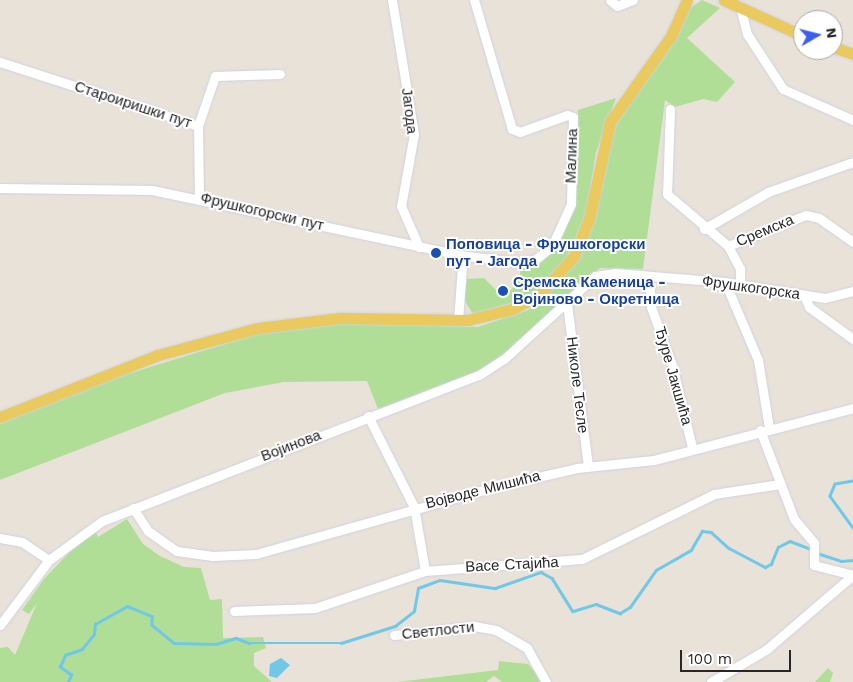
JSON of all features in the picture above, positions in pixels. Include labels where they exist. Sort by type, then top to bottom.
[{"type":"main road","points":[[0,417],[149,358],[258,328],[340,318],[458,320],[485,318],[524,304],[566,268],[589,219],[610,122],[671,36],[687,0]]},
{"type":"main road","points":[[724,0],[793,31]]},
{"type":"street","name":"Јагода","points":[[392,0],[414,134],[401,206],[419,248]]},
{"type":"street","name":"Малина","points":[[474,0],[512,129],[521,132],[568,115],[573,118],[571,204],[563,226],[552,246],[536,259],[502,260]]},
{"type":"street","points":[[610,0],[617,6],[634,0]]},
{"type":"street","points":[[740,6],[747,34],[783,89],[853,120]]},
{"type":"street","name":"Староиришки пут","points":[[0,62],[198,126],[198,197]]},
{"type":"street","points":[[198,126],[215,76],[280,74]]},
{"type":"street","points":[[670,109],[665,188],[674,203],[704,230],[728,246],[740,269],[740,284]]},
{"type":"street","points":[[704,230],[768,192],[853,162]]},
{"type":"street","name":"Фрушкогорски пут","points":[[0,188],[131,187],[198,197],[419,248],[502,260]]},
{"type":"street","name":"Сремска","points":[[728,246],[806,215],[819,218],[853,242]]},
{"type":"street","points":[[451,253],[462,267]]},
{"type":"street","points":[[458,320],[462,267],[472,257]]},
{"type":"street","name":"Фрушкогорска","points":[[590,280],[610,273],[725,282],[804,296],[834,297],[853,291]]},
{"type":"street","name":"Ђуре Јакшића","points":[[649,277],[651,307],[670,357],[692,447]]},
{"type":"street","name":"Војинова","points":[[2,624],[49,560],[102,521],[368,416],[479,375],[504,359],[567,304],[590,280]]},
{"type":"street","points":[[725,282],[758,360],[765,429],[780,484],[794,519],[815,547],[814,565],[827,570],[853,575]]},
{"type":"street","points":[[804,296],[810,308],[853,339]]},
{"type":"street","name":"Николе Тесле","points":[[567,304],[588,466]]},
{"type":"street","name":"Војводе Мишића","points":[[133,508],[143,526],[167,547],[187,553],[233,557],[294,546],[414,507],[588,466],[642,462],[692,447],[853,408]]},
{"type":"street","points":[[368,416],[414,507],[425,571]]},
{"type":"street","name":"Васе Стајића","points":[[234,611],[315,608],[425,571],[582,559],[714,494],[780,484]]},
{"type":"street","points":[[0,538],[22,542],[49,560]]},
{"type":"street","points":[[827,570],[836,590]]},
{"type":"street","points":[[711,682],[766,649],[853,575]]},
{"type":"street","name":"Светлости","points":[[394,635],[474,626],[496,630],[527,648],[546,682]]},
{"type":"green space","points":[[702,0],[720,8],[687,38],[735,82],[717,102],[703,99],[675,107],[665,100],[643,269],[600,268],[499,359],[478,372],[378,409],[367,381],[284,382],[225,393],[0,480],[0,424],[95,384],[258,334],[340,322],[478,327],[528,310],[579,257],[595,220],[615,124],[676,38],[690,8]]},
{"type":"green space","points":[[616,98],[596,152],[586,214],[565,261],[542,286],[519,301],[473,314],[463,298],[467,279],[484,278],[496,290],[509,292],[521,279],[519,266],[542,259],[555,248],[574,205],[578,110]]},
{"type":"green space","points":[[127,519],[143,544],[160,556],[184,567],[201,568],[210,600],[222,599],[223,638],[263,637],[266,648],[254,653],[254,666],[272,682],[0,682],[0,648],[8,647],[15,655],[37,603],[29,614],[22,610],[44,579],[79,542],[96,532],[98,537]]},
{"type":"green space","points":[[499,661],[528,664],[543,682],[502,682],[494,676],[486,682],[397,682],[498,670]]},
{"type":"green space","points":[[828,668],[833,673],[830,682],[815,682]]},
{"type":"water","points":[[281,658],[290,665],[277,678],[269,676],[270,664]]},
{"type":"waterway","points":[[853,481],[835,484],[830,496],[853,528]]},
{"type":"waterway","points":[[68,682],[71,675],[60,667],[65,655],[82,649],[94,634],[95,624],[127,606],[152,616],[152,625],[174,643],[216,644],[236,638],[249,643],[341,643],[395,626],[414,611],[418,588],[440,580],[495,588],[541,572],[552,578],[573,611],[596,604],[620,613],[630,607],[656,570],[691,550],[702,531],[711,532],[729,548],[765,567],[771,564],[778,547],[790,541],[813,550]]},
{"type":"waterway","points":[[817,553],[841,561],[853,560]]},
{"type":"place","name":"Поповица - Фрушкогорски пут - Јагода","points":[[436,253]]},
{"type":"place","name":"Сремска Каменица - Војиново - Окретница","points":[[503,291]]}]
